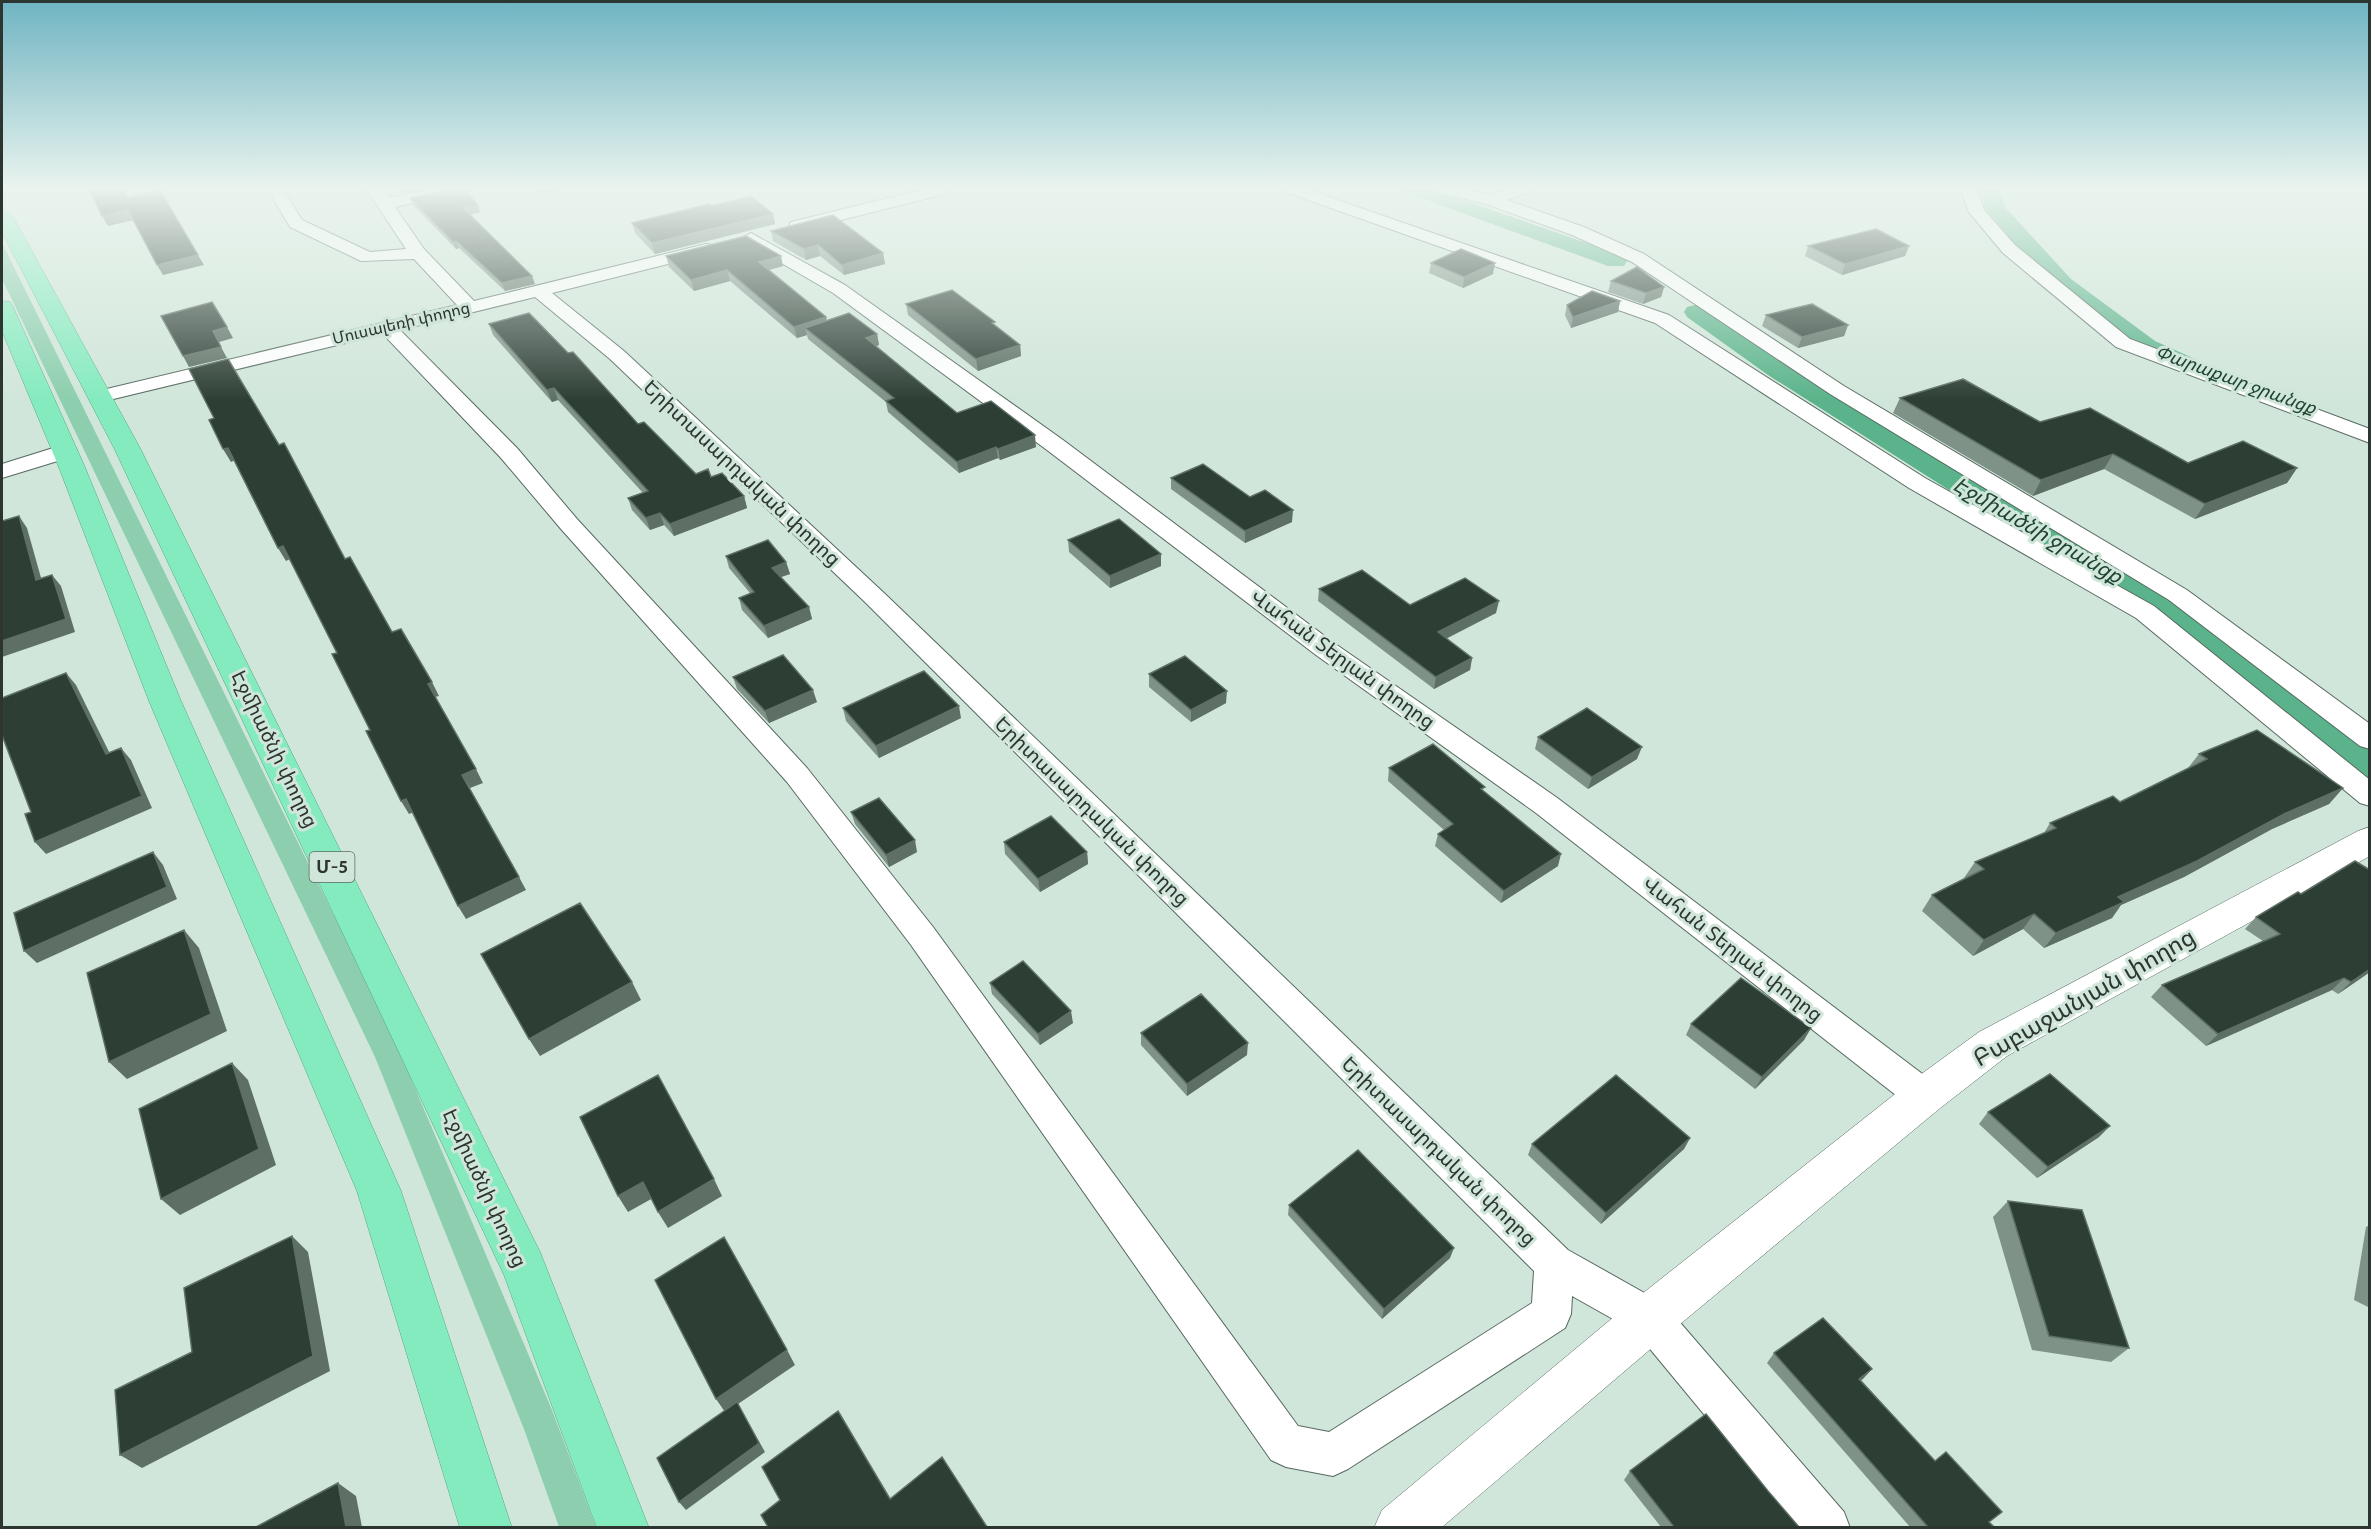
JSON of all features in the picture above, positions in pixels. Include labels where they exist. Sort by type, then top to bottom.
[{"type":"highway","name":"Էջմիածնի փողոց","points":[[24,258],[101,396],[238,672],[524,1268],[623,1527]]},
{"type":"highway","points":[[2,307],[66,451],[165,701],[378,1191],[486,1527]]},
{"type":"street","points":[[423,258],[469,306]]},
{"type":"street","name":"Մուսալեռի փողոց","points":[[101,396],[469,306],[540,292],[672,258]]},
{"type":"street","name":"Վահան Տերյան փողոց","points":[[802,258],[839,289],[1055,445],[1325,649],[1546,805],[1924,1096]]},
{"type":"street","points":[[1489,258],[1662,319],[1917,483],[2145,612],[2370,796]]},
{"type":"street","points":[[1639,258],[1837,390],[2178,595],[2370,739]]},
{"type":"street","points":[[2020,258],[2123,343],[2283,406],[2370,437]]},
{"type":"street","name":"Երիտասարդական փողոց","points":[[540,292],[617,355],[875,598],[1554,1264],[1650,1318]]},
{"type":"street","points":[[386,326],[510,453],[796,775],[922,936],[1286,1445],[1333,1454],[1551,1314],[1554,1264]]},
{"type":"street","points":[[2,471],[66,451]]},
{"type":"street","name":"Բաբաջանյան փողոց","points":[[1400,1527],[1650,1318],[1924,1096],[1994,1044],[2370,840]]},
{"type":"street","points":[[1650,1318],[1828,1527]]},
{"type":"green space","points":[[2,258],[10,258],[389,1027],[552,1410],[596,1527],[559,1527],[524,1429],[375,1057],[2,279]]},
{"type":"building","points":[[153,258],[184,258],[157,265]]},
{"type":"building","points":[[475,258],[514,258],[532,276],[502,283]]},
{"type":"building","points":[[668,258],[772,258],[759,262],[826,317],[794,327],[727,270],[691,280]]},
{"type":"building","points":[[834,258],[865,258],[842,265]]},
{"type":"building","points":[[1441,258],[1484,258],[1495,263],[1464,277],[1431,263]]},
{"type":"building","points":[[1833,258],[1865,258],[1845,264]]},
{"type":"building","points":[[1637,267],[1664,287],[1646,293],[1611,281]]},
{"type":"building","points":[[952,290],[995,322],[992,323],[1020,345],[976,359],[906,304]]},
{"type":"building","points":[[1592,291],[1620,301],[1573,317],[1567,305]]},
{"type":"building","points":[[212,302],[227,327],[213,331],[221,347],[183,356],[161,316]]},
{"type":"building","points":[[1812,304],[1848,325],[1802,337],[1766,315]]},
{"type":"building","points":[[529,313],[568,353],[573,352],[638,424],[644,422],[696,474],[708,469],[711,477],[722,473],[744,496],[670,524],[660,513],[646,518],[628,498],[648,491],[554,388],[547,390],[489,324]]},
{"type":"building","points":[[849,313],[877,334],[866,338],[957,413],[991,401],[1035,435],[957,462],[886,401],[894,398],[805,328]]},
{"type":"building","points":[[228,359],[279,445],[284,443],[345,559],[350,557],[392,632],[401,629],[432,682],[428,684],[476,769],[462,775],[519,877],[458,906],[406,799],[401,801],[366,731],[370,730],[332,654],[337,653],[283,546],[278,548],[228,448],[223,449],[209,420],[214,418],[189,369]]},
{"type":"building","points":[[1963,379],[2040,422],[2090,408],[2188,463],[2243,441],[2297,468],[2205,504],[2113,454],[2041,480],[1900,398]]},
{"type":"building","points":[[1203,464],[1250,497],[1265,490],[1293,510],[1245,531],[1171,478]]},
{"type":"building","points":[[19,516],[36,580],[52,575],[66,619],[2,641],[2,521]]},
{"type":"building","points":[[1119,519],[1161,554],[1110,576],[1068,540]]},
{"type":"building","points":[[768,540],[786,562],[772,568],[809,607],[764,626],[739,598],[754,592],[726,556]]},
{"type":"building","points":[[1362,570],[1410,605],[1465,578],[1499,601],[1438,632],[1472,658],[1436,677],[1319,589]]},
{"type":"building","points":[[783,655],[813,690],[765,711],[733,677]]},
{"type":"building","points":[[1185,656],[1227,691],[1191,710],[1149,674]]},
{"type":"building","points":[[924,671],[959,706],[876,746],[843,708]]},
{"type":"building","points":[[66,673],[106,754],[121,748],[142,796],[35,842],[25,814],[31,812],[2,735],[2,698]]},
{"type":"building","points":[[1587,708],[1642,747],[1592,777],[1538,737]]},
{"type":"building","points":[[2257,730],[2343,788],[2286,813],[2197,861],[2118,897],[2124,902],[2056,933],[2034,914],[1984,940],[1932,895],[1984,869],[1975,862],[2056,828],[2050,823],[2113,796],[2120,802],[2207,759],[2199,754]]},
{"type":"building","points":[[1433,744],[1485,787],[1481,789],[1561,854],[1504,891],[1438,834],[1453,824],[1389,768]]},
{"type":"building","points":[[879,798],[915,840],[886,855],[851,812]]},
{"type":"building","points":[[1051,816],[1087,852],[1038,879],[1004,842]]},
{"type":"building","points":[[153,852],[167,887],[24,951],[14,913]]},
{"type":"building","points":[[2355,861],[2370,870],[2370,969],[2351,982],[2344,978],[2218,1034],[2162,985],[2280,934],[2256,917],[2298,892],[2301,894]]},
{"type":"building","points":[[580,903],[632,982],[529,1039],[481,954]]},
{"type":"building","points":[[184,930],[211,1014],[109,1062],[87,973]]},
{"type":"building","points":[[1023,961],[1071,1011],[1038,1034],[990,983]]},
{"type":"building","points":[[1741,978],[1811,1028],[1762,1077],[1691,1024]]},
{"type":"building","points":[[1201,994],[1248,1043],[1187,1084],[1141,1033]]},
{"type":"building","points":[[232,1063],[259,1149],[161,1199],[139,1109]]},
{"type":"building","points":[[2050,1074],[2110,1126],[2048,1167],[1988,1112]]},
{"type":"building","points":[[658,1075],[714,1179],[658,1212],[643,1182],[618,1196],[580,1117]]},
{"type":"building","points":[[1616,1075],[1690,1138],[1606,1213],[1532,1144]]},
{"type":"building","points":[[1358,1150],[1454,1248],[1384,1309],[1289,1205]]},
{"type":"building","points":[[2008,1201],[2082,1210],[2129,1348],[2049,1336]]},
{"type":"building","points":[[292,1236],[313,1356],[120,1455],[115,1390],[192,1352],[184,1288]]},
{"type":"building","points":[[724,1237],[787,1350],[716,1399],[655,1280]]},
{"type":"building","points":[[1823,1318],[1872,1369],[1859,1379],[1935,1461],[1946,1452],[2002,1512],[1989,1522],[1994,1527],[1928,1527],[1774,1353]]},
{"type":"building","points":[[737,1402],[759,1443],[679,1502],[657,1458]]},
{"type":"building","points":[[838,1411],[890,1499],[942,1457],[987,1527],[768,1527],[761,1515],[780,1500],[762,1467]]},
{"type":"building","points":[[1706,1414],[1799,1527],[1674,1527],[1630,1471]]},
{"type":"building","points":[[338,1483],[346,1527],[256,1527]]},
{"type":"waterway","name":"Էջմիածնի ջրանցք","points":[[1609,258],[1616,261]]},
{"type":"waterway","name":"Փարաքար ջրանցք","points":[[2040,258],[2063,284],[2147,346],[2186,364]]},
{"type":"waterway","name":"Էջմիածնի ջրանցք","points":[[1695,312],[1777,370],[2003,512],[2116,573],[2370,766]]}]
